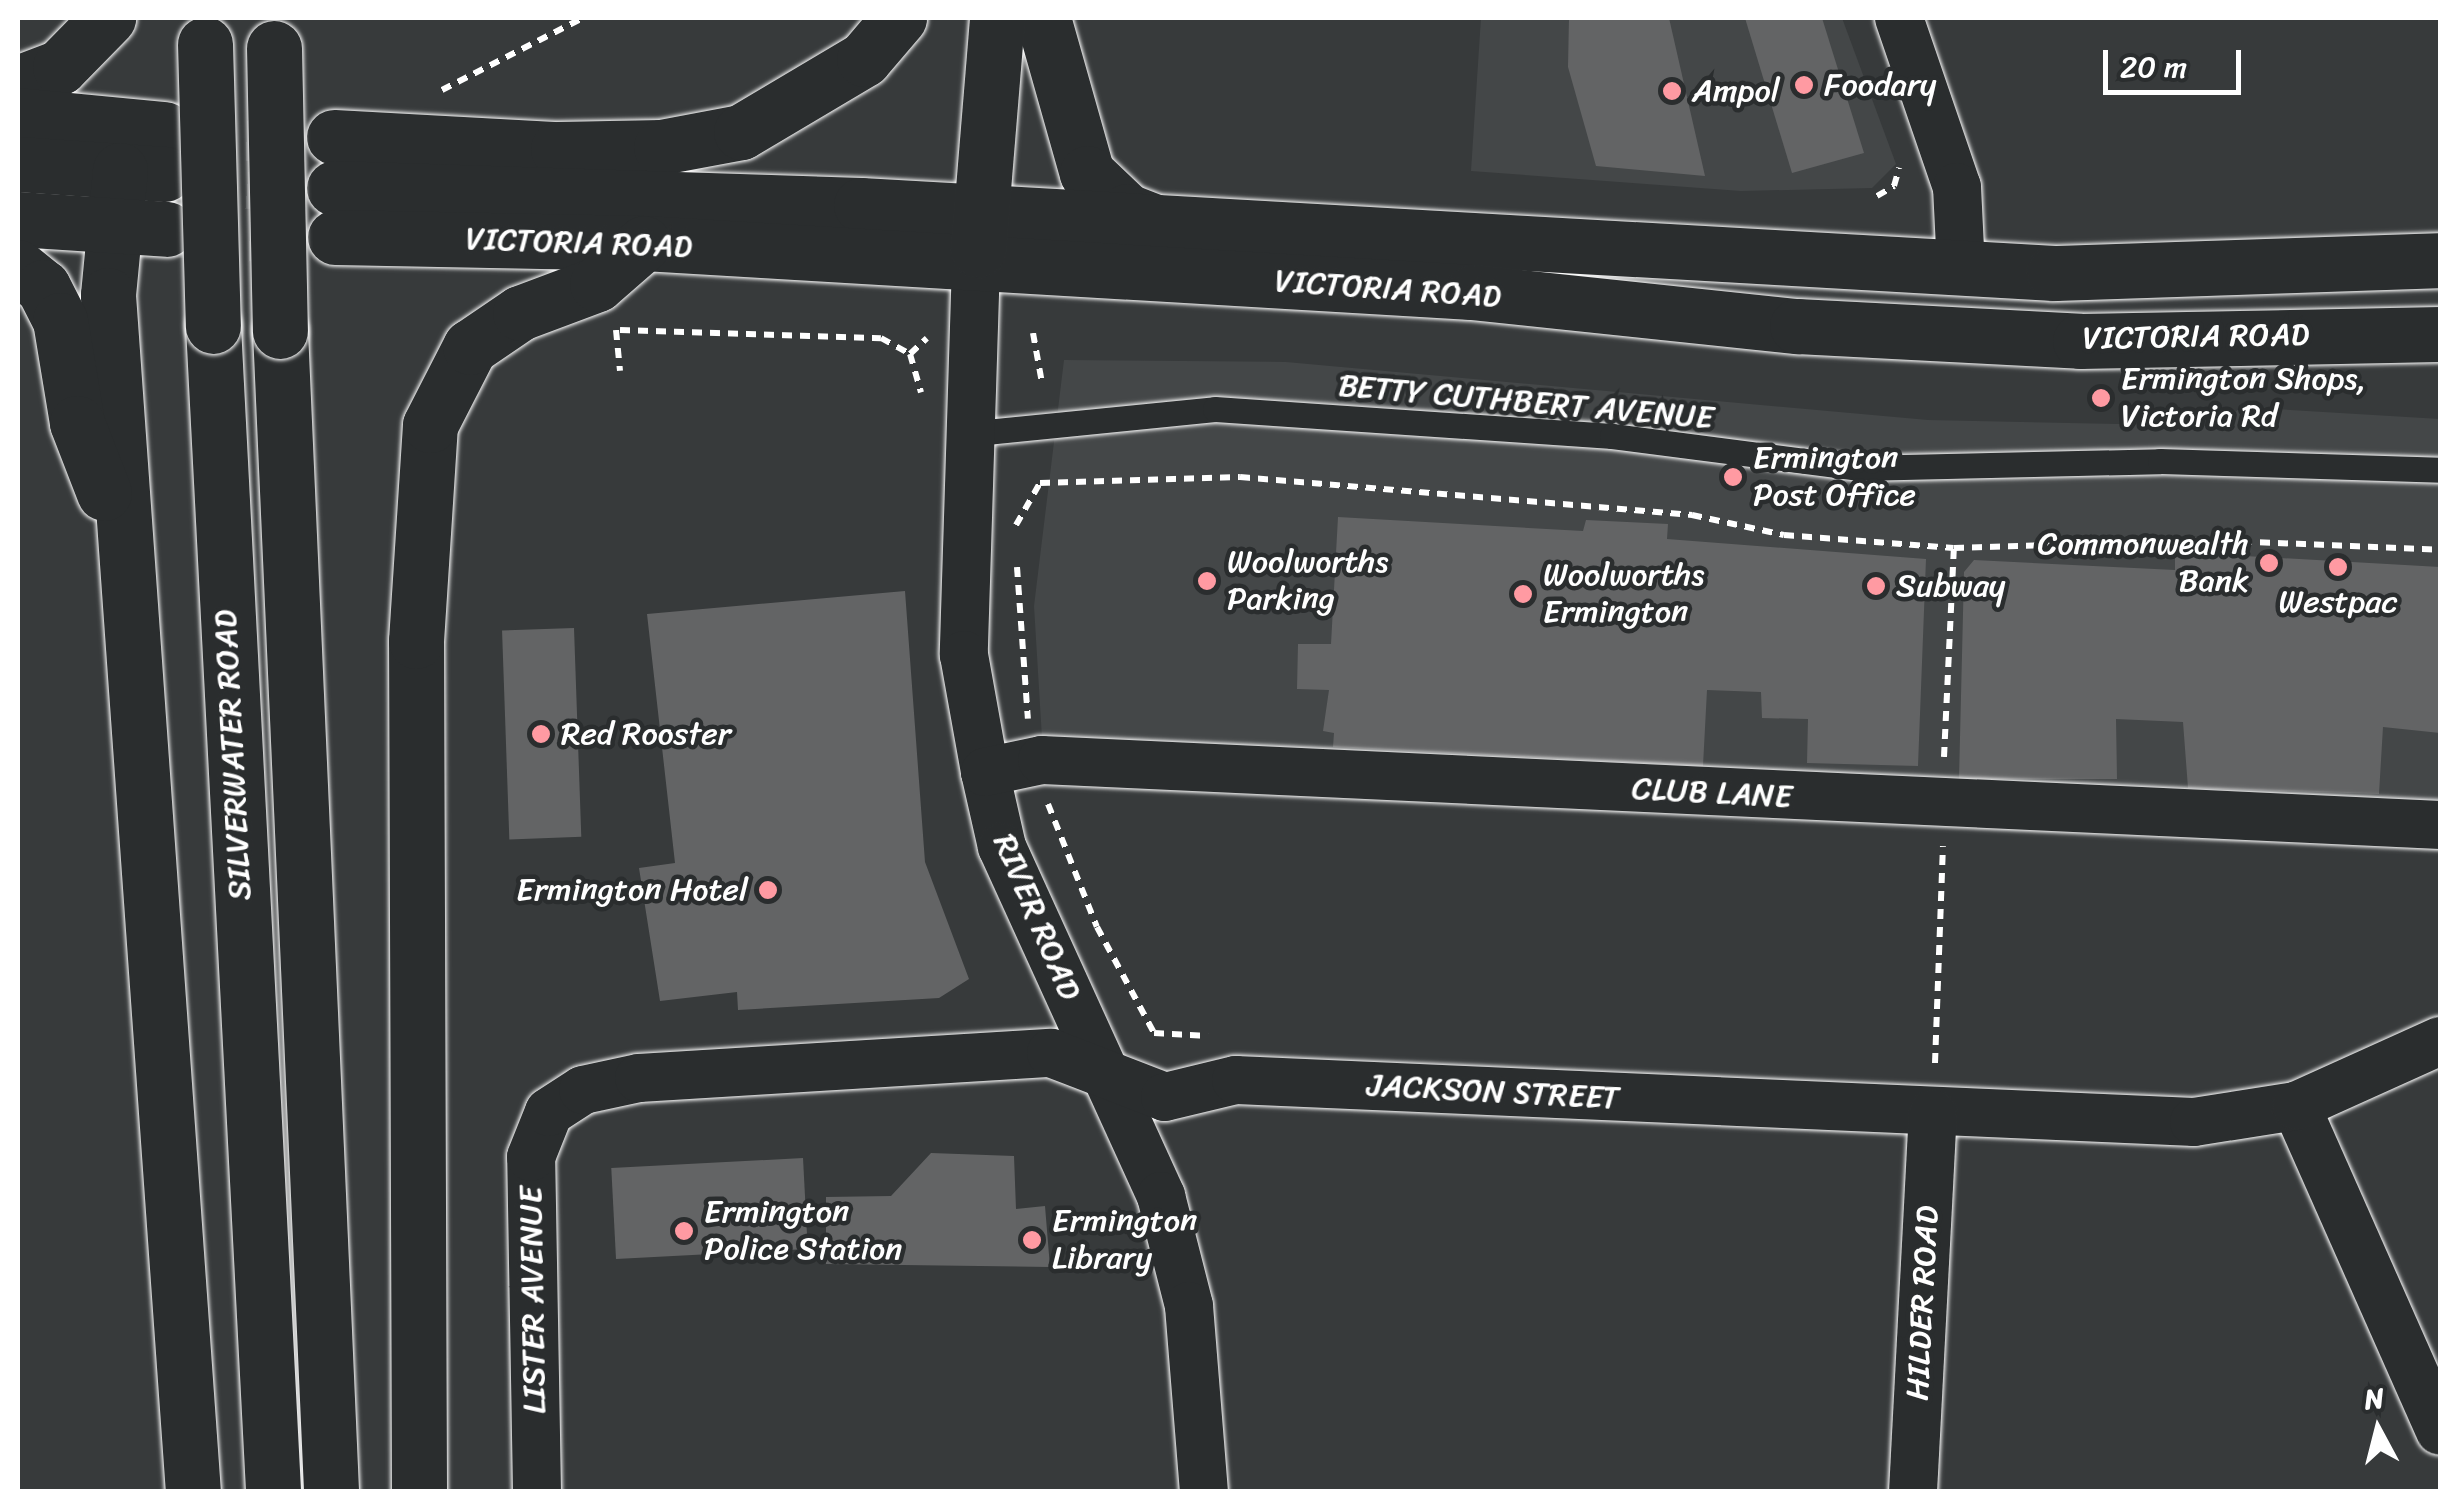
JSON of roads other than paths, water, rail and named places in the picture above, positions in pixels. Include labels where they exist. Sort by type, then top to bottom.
[{"type":"highway","points":[[18,84],[60,67],[108,18]]},
{"type":"highway","points":[[334,187],[558,149],[661,147],[741,132],[864,60],[899,18]]},
{"type":"highway","points":[[980,238],[997,18]]},
{"type":"highway","points":[[1044,18],[1087,173],[1127,211],[1168,227]]},
{"type":"highway","name":"SILVERWATER ROAD","points":[[276,28],[280,331],[332,1492]]},
{"type":"highway","name":"SILVERWATER ROAD","points":[[205,31],[213,326],[273,1492]]},
{"type":"highway","points":[[18,114],[150,157]]},
{"type":"highway","points":[[18,164],[150,157]]},
{"type":"highway","points":[[150,157],[142,226],[108,296],[193,1492]]},
{"type":"highway","name":"VICTORIA ROAD","points":[[334,187],[980,238],[1472,292],[1962,335],[2440,334]]},
{"type":"highway","name":"VICTORIA ROAD","points":[[334,187],[644,244],[980,238],[1168,227],[1961,269],[2300,269],[2440,260]]},
{"type":"highway","points":[[18,218],[142,226]]},
{"type":"highway","points":[[419,1492],[412,1114],[427,442],[445,384],[470,347],[520,313],[597,284],[644,244]]},
{"type":"highway","points":[[18,267],[44,287],[60,320],[78,423],[124,547]]},
{"type":"street","points":[[1899,18],[1956,187],[1961,269]]},
{"type":"street","name":"RIVER ROAD","points":[[980,238],[966,434],[964,655],[984,772],[1002,847],[1160,1196],[1189,1306],[1204,1492]]},
{"type":"street","name":"CLUB LANE","points":[[984,772],[1032,748],[2440,825]]},
{"type":"street","name":"JACKSON STREET","points":[[550,1112],[583,1090],[639,1078],[1051,1053],[1165,1097],[1236,1080],[1934,1096],[2194,1122],[2296,1106],[2440,1041]]},
{"type":"street","name":"HILDER ROAD","points":[[1914,1492],[1934,1096]]},
{"type":"street","points":[[2296,1106],[2440,1431]]},
{"type":"street","name":"LISTER AVENUE","points":[[537,1492],[528,1215],[531,1157],[550,1112]]},
{"type":"lane","name":"BETTY CUTHBERT AVENUE","points":[[966,434],[1215,408],[1612,436],[1860,468],[2160,461],[2440,470]]},
{"type":"tunnel","points":[[164,129],[334,137]]},
{"type":"tunnel","points":[[165,174],[334,188]]},
{"type":"tunnel","points":[[167,229],[327,237]]},
{"type":"place","name":"Foodary","points":[[1804,85]]},
{"type":"place","name":"Ampol","points":[[1672,91]]},
{"type":"place","name":"Ermington Shops, Victoria Rd","points":[[2101,398]]},
{"type":"place","name":"Ermington Post Office","points":[[1733,477]]},
{"type":"place","name":"Commonwealth Bank","points":[[2269,563]]},
{"type":"place","name":"Westpac","points":[[2338,567]]},
{"type":"place","name":"Woolworths Parking","points":[[1207,581]]},
{"type":"place","name":"Subway","points":[[1876,586]]},
{"type":"place","name":"Woolworths Ermington","points":[[1523,594]]},
{"type":"place","name":"Red Rooster","points":[[541,734]]},
{"type":"place","name":"Ermington Hotel","points":[[768,890]]},
{"type":"place","name":"Ermington Police Station","points":[[684,1231]]},
{"type":"place","name":"Ermington Library","points":[[1032,1240]]}]
